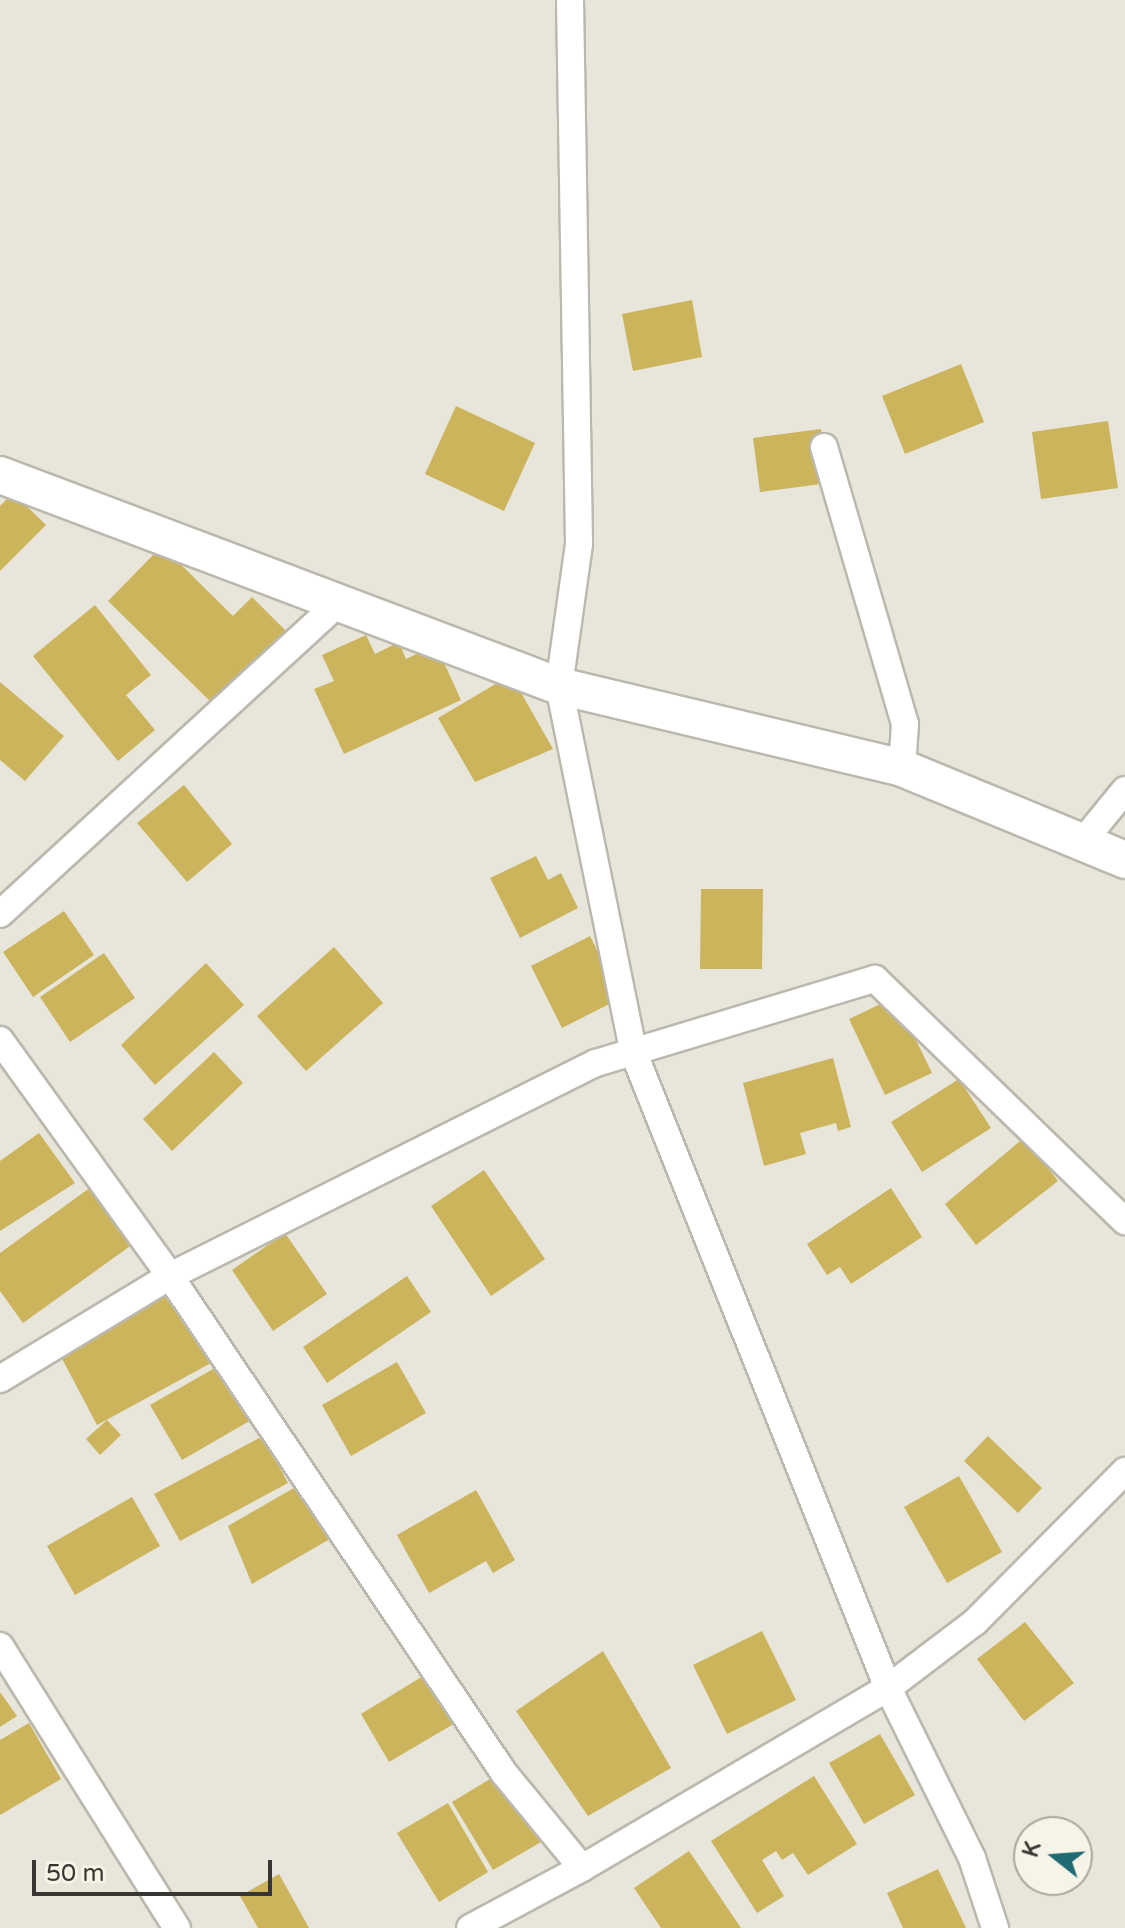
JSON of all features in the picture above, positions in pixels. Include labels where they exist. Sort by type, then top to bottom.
[{"type":"street","points":[[570,0],[579,544],[559,686],[633,1051],[888,1688],[972,1858],[995,1928]]},
{"type":"street","points":[[824,447],[905,724],[902,768]]},
{"type":"street","points":[[0,475],[559,686],[902,768],[1080,845],[1125,860]]},
{"type":"street","points":[[0,914],[338,603]]},
{"type":"street","points":[[1080,845],[1125,790]]},
{"type":"street","points":[[0,1379],[170,1276],[633,1051],[875,979],[1125,1221]]},
{"type":"street","points":[[0,1040],[170,1276],[504,1773],[582,1868]]},
{"type":"street","points":[[470,1928],[582,1868],[888,1688],[975,1622],[1125,1471]]},
{"type":"street","points":[[0,1646],[177,1928]]},
{"type":"building","points":[[692,300],[702,357],[633,371],[622,314]]},
{"type":"building","points":[[961,364],[984,422],[905,454],[882,396]]},
{"type":"building","points":[[456,406],[535,443],[504,511],[425,474]]},
{"type":"building","points":[[1108,421],[1118,488],[1041,499],[1032,432]]},
{"type":"building","points":[[821,429],[829,483],[760,492],[753,438]]},
{"type":"building","points":[[13,493],[46,525],[0,571],[0,506]]},
{"type":"building","points":[[162,546],[233,616],[252,597],[287,632],[215,706],[108,601]]},
{"type":"building","points":[[95,605],[151,675],[126,695],[155,730],[118,761],[33,656]]},
{"type":"building","points":[[366,635],[375,654],[399,642],[406,659],[436,645],[461,700],[344,754],[314,689],[334,681],[322,655]]},
{"type":"building","points":[[511,675],[553,749],[475,782],[438,718]]},
{"type":"building","points":[[0,682],[64,736],[25,781],[0,760]]},
{"type":"building","points":[[184,785],[232,844],[187,882],[137,823]]},
{"type":"building","points":[[536,856],[548,880],[561,873],[578,908],[520,938],[490,878]]},
{"type":"building","points":[[701,889],[763,889],[762,969],[700,969]]},
{"type":"building","points":[[64,911],[94,955],[33,997],[3,952]]},
{"type":"building","points":[[590,936],[621,998],[562,1028],[531,966]]},
{"type":"building","points":[[334,947],[383,1003],[306,1071],[257,1016]]},
{"type":"building","points":[[104,953],[135,998],[70,1042],[40,997]]},
{"type":"building","points":[[206,963],[244,1005],[155,1085],[121,1045]]},
{"type":"building","points":[[895,997],[932,1073],[885,1095],[849,1019]]},
{"type":"building","points":[[214,1052],[243,1083],[172,1151],[143,1119]]},
{"type":"building","points":[[833,1058],[851,1127],[838,1131],[836,1123],[800,1133],[806,1154],[764,1166],[743,1083]]},
{"type":"building","points":[[959,1079],[991,1128],[922,1172],[891,1122]]},
{"type":"building","points":[[39,1133],[75,1183],[0,1231],[0,1161]]},
{"type":"building","points":[[1025,1137],[1058,1181],[976,1245],[945,1204]]},
{"type":"building","points":[[484,1170],[545,1259],[491,1296],[431,1206]]},
{"type":"building","points":[[91,1187],[133,1244],[23,1323],[0,1291],[0,1253]]},
{"type":"building","points":[[891,1188],[922,1237],[851,1284],[840,1267],[827,1275],[807,1244]]},
{"type":"building","points":[[285,1233],[327,1294],[273,1331],[232,1270]]},
{"type":"building","points":[[407,1276],[431,1312],[327,1383],[303,1347]]},
{"type":"building","points":[[172,1291],[211,1363],[97,1425],[59,1353]]},
{"type":"building","points":[[227,1361],[258,1416],[182,1460],[150,1405]]},
{"type":"building","points":[[397,1362],[426,1413],[351,1456],[322,1405]]},
{"type":"building","points":[[107,1420],[121,1435],[100,1455],[86,1439]]},
{"type":"building","points":[[263,1436],[288,1483],[180,1541],[154,1494]]},
{"type":"building","points":[[988,1436],[1042,1488],[1018,1513],[964,1461]]},
{"type":"building","points":[[959,1476],[1002,1552],[947,1583],[904,1507]]},
{"type":"building","points":[[299,1485],[330,1539],[252,1584],[228,1526]]},
{"type":"building","points":[[476,1490],[515,1560],[493,1573],[486,1561],[429,1593],[397,1535]]},
{"type":"building","points":[[132,1497],[160,1546],[75,1595],[47,1546]]},
{"type":"building","points":[[1025,1622],[1074,1683],[1024,1721],[977,1659]]},
{"type":"building","points":[[762,1631],[796,1700],[727,1734],[693,1665]]},
{"type":"building","points":[[603,1651],[671,1768],[588,1816],[516,1711]]},
{"type":"building","points":[[428,1673],[457,1722],[389,1762],[361,1714]]},
{"type":"building","points":[[0,1692],[17,1716],[0,1727]]},
{"type":"building","points":[[29,1723],[61,1779],[0,1815],[0,1740]]},
{"type":"building","points":[[880,1734],[915,1795],[864,1824],[829,1763]]},
{"type":"building","points":[[500,1773],[541,1842],[493,1870],[452,1802]]},
{"type":"building","points":[[814,1776],[857,1844],[808,1875],[793,1853],[782,1860],[776,1851],[762,1860],[784,1896],[757,1913],[711,1841]]},
{"type":"building","points":[[448,1803],[488,1872],[439,1902],[397,1833]]},
{"type":"building","points":[[689,1851],[741,1928],[661,1928],[634,1888]]},
{"type":"building","points":[[938,1869],[966,1928],[903,1928],[887,1893]]},
{"type":"building","points":[[279,1874],[309,1928],[258,1928],[240,1896]]}]
